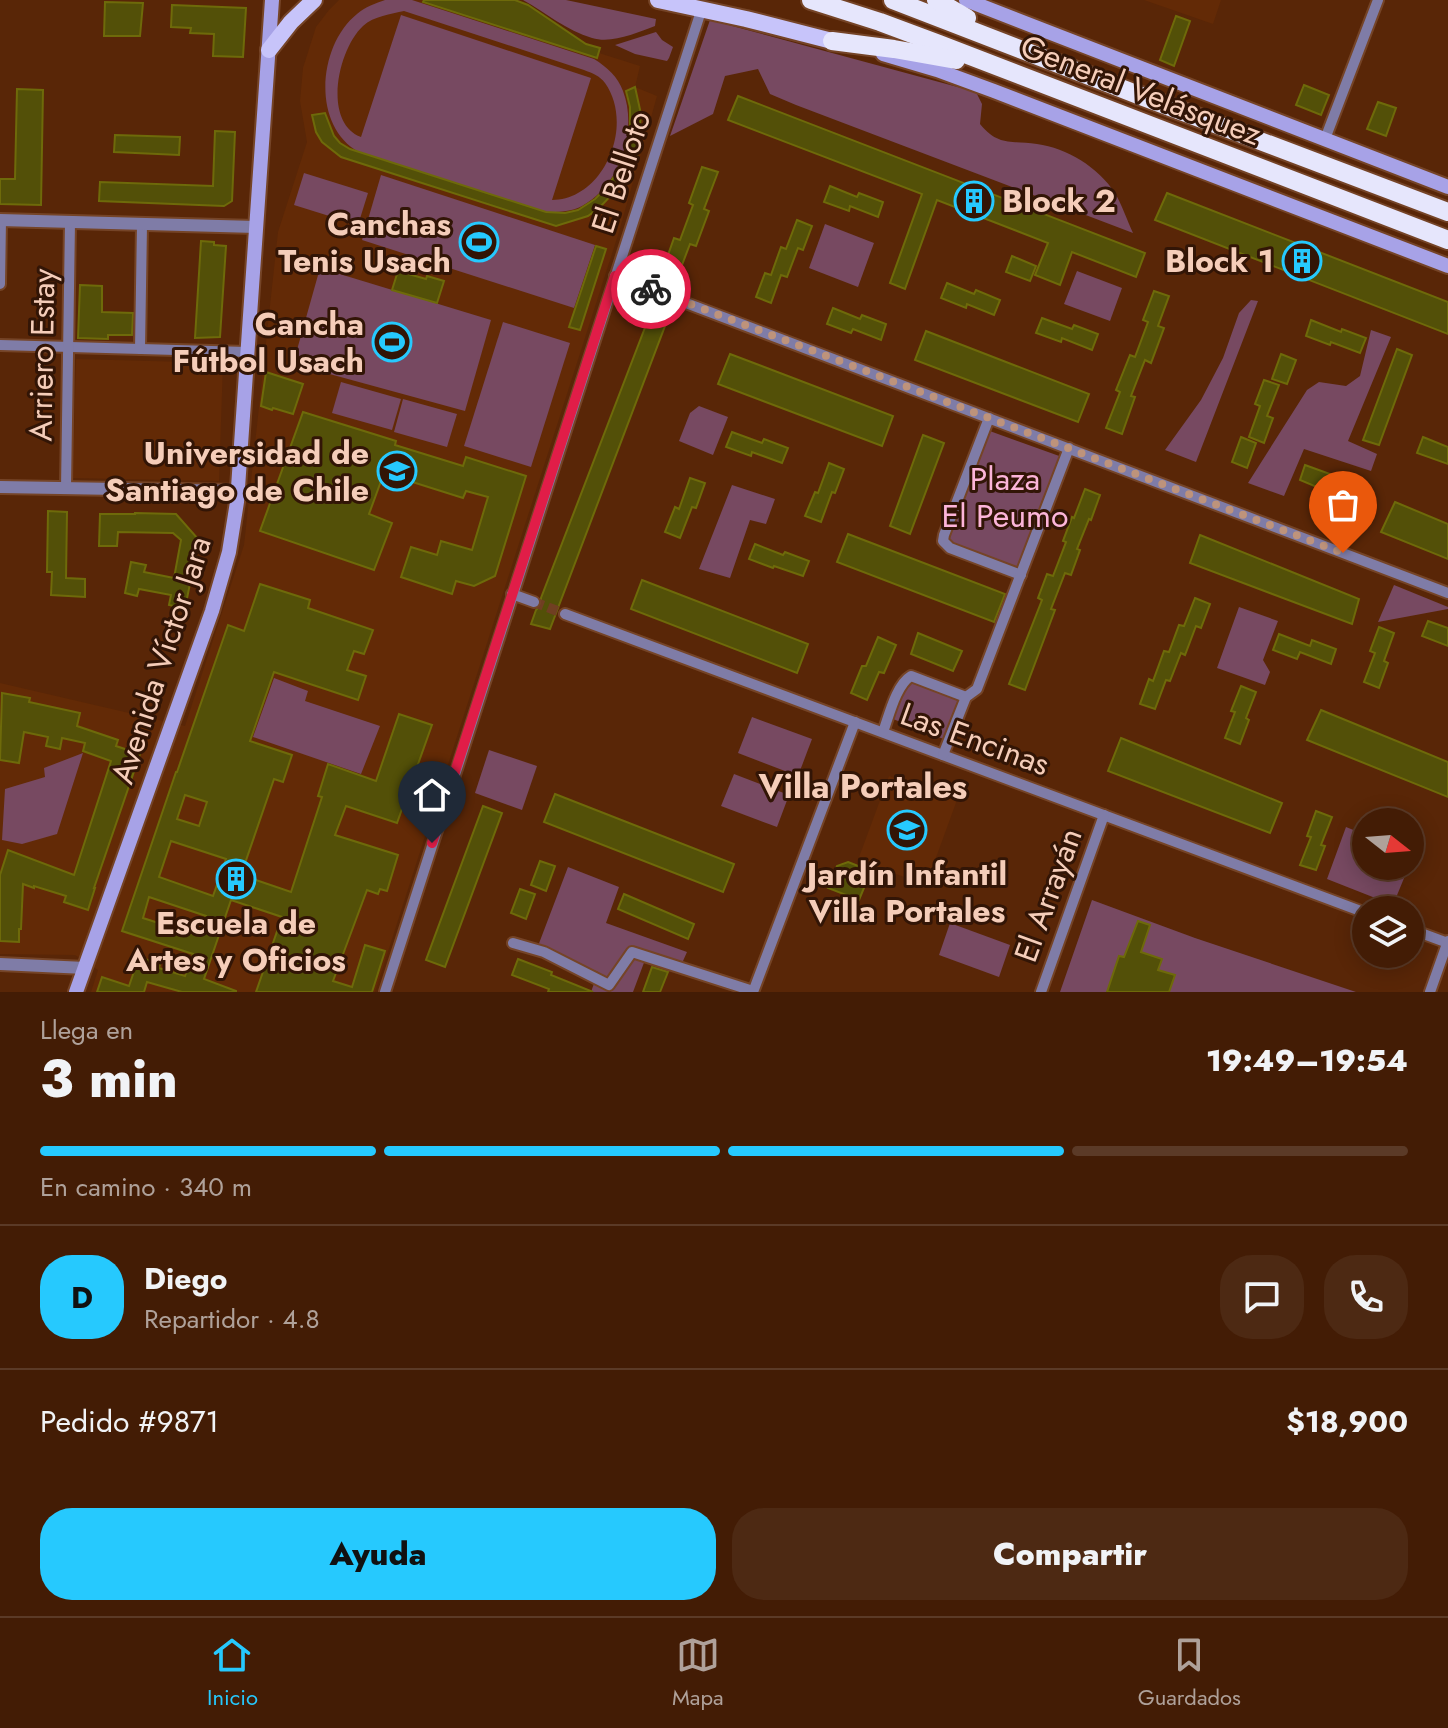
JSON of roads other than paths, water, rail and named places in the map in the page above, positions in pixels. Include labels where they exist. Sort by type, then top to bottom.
[{"type":"highway","name":"General Velásquez","points":[[811,0],[880,22],[1448,240]]},
{"type":"highway","name":"General Velásquez","points":[[893,0],[1448,212]]},
{"type":"highway","points":[[936,0],[1018,48]]},
{"type":"highway","points":[[832,41],[1006,70]]},
{"type":"main road","name":"Avenida Víctor Jara","points":[[76,992],[219,592],[229,552],[237,491],[272,0]]},
{"type":"main road","points":[[269,50],[314,0]]},
{"type":"main road","points":[[658,0],[702,8],[937,70],[1448,266]]},
{"type":"main road","points":[[966,0],[1002,6],[1448,187]]},
{"type":"street","points":[[1325,139],[1378,0]]},
{"type":"street","name":"El Belloto","points":[[385,992],[702,8]]},
{"type":"street","points":[[0,284],[0,220],[256,227]]},
{"type":"street","name":"Arriero Estay","points":[[66,488],[70,222]]},
{"type":"street","points":[[140,349],[142,225]]},
{"type":"street","points":[[615,276],[1448,593]]},
{"type":"street","points":[[0,345],[247,352]]},
{"type":"street","points":[[989,418],[943,541],[950,548],[1021,575]]},
{"type":"street","points":[[943,755],[966,697],[977,689],[1069,448]]},
{"type":"street","points":[[0,487],[237,491]]},
{"type":"street","points":[[512,594],[534,602]]},
{"type":"street","name":"Las Encinas","points":[[565,614],[1352,908]]},
{"type":"street","points":[[883,732],[901,685],[908,677],[966,697]]},
{"type":"street","points":[[513,943],[544,952],[609,985],[632,952],[753,992],[855,722]]},
{"type":"street","name":"El Arrayán","points":[[1041,992],[1104,815]]},
{"type":"street","points":[[1424,934],[1448,943],[1430,992]]},
{"type":"street","points":[[0,964],[85,968]]},
{"type":"tunnel","points":[[534,602],[565,614]]},
{"type":"place","name":"Block 2","points":[[974,201]]},
{"type":"place","name":"Canchas Tenis Usach","points":[[479,242]]},
{"type":"place","name":"Block 1","points":[[1302,261]]},
{"type":"place","name":"Cancha Fútbol Usach","points":[[392,342]]},
{"type":"place","name":"Universidad de Santiago de Chile","points":[[397,471]]},
{"type":"place","name":"Jardín Infantil Villa Portales","points":[[907,830]]},
{"type":"place","name":"Escuela de Artes y Oficios","points":[[236,879]]},
{"type":"district","name":"Villa Portales","points":[[863,786]]},
{"type":"park label","name":"Plaza El Peumo","points":[[1005,498]]}]
